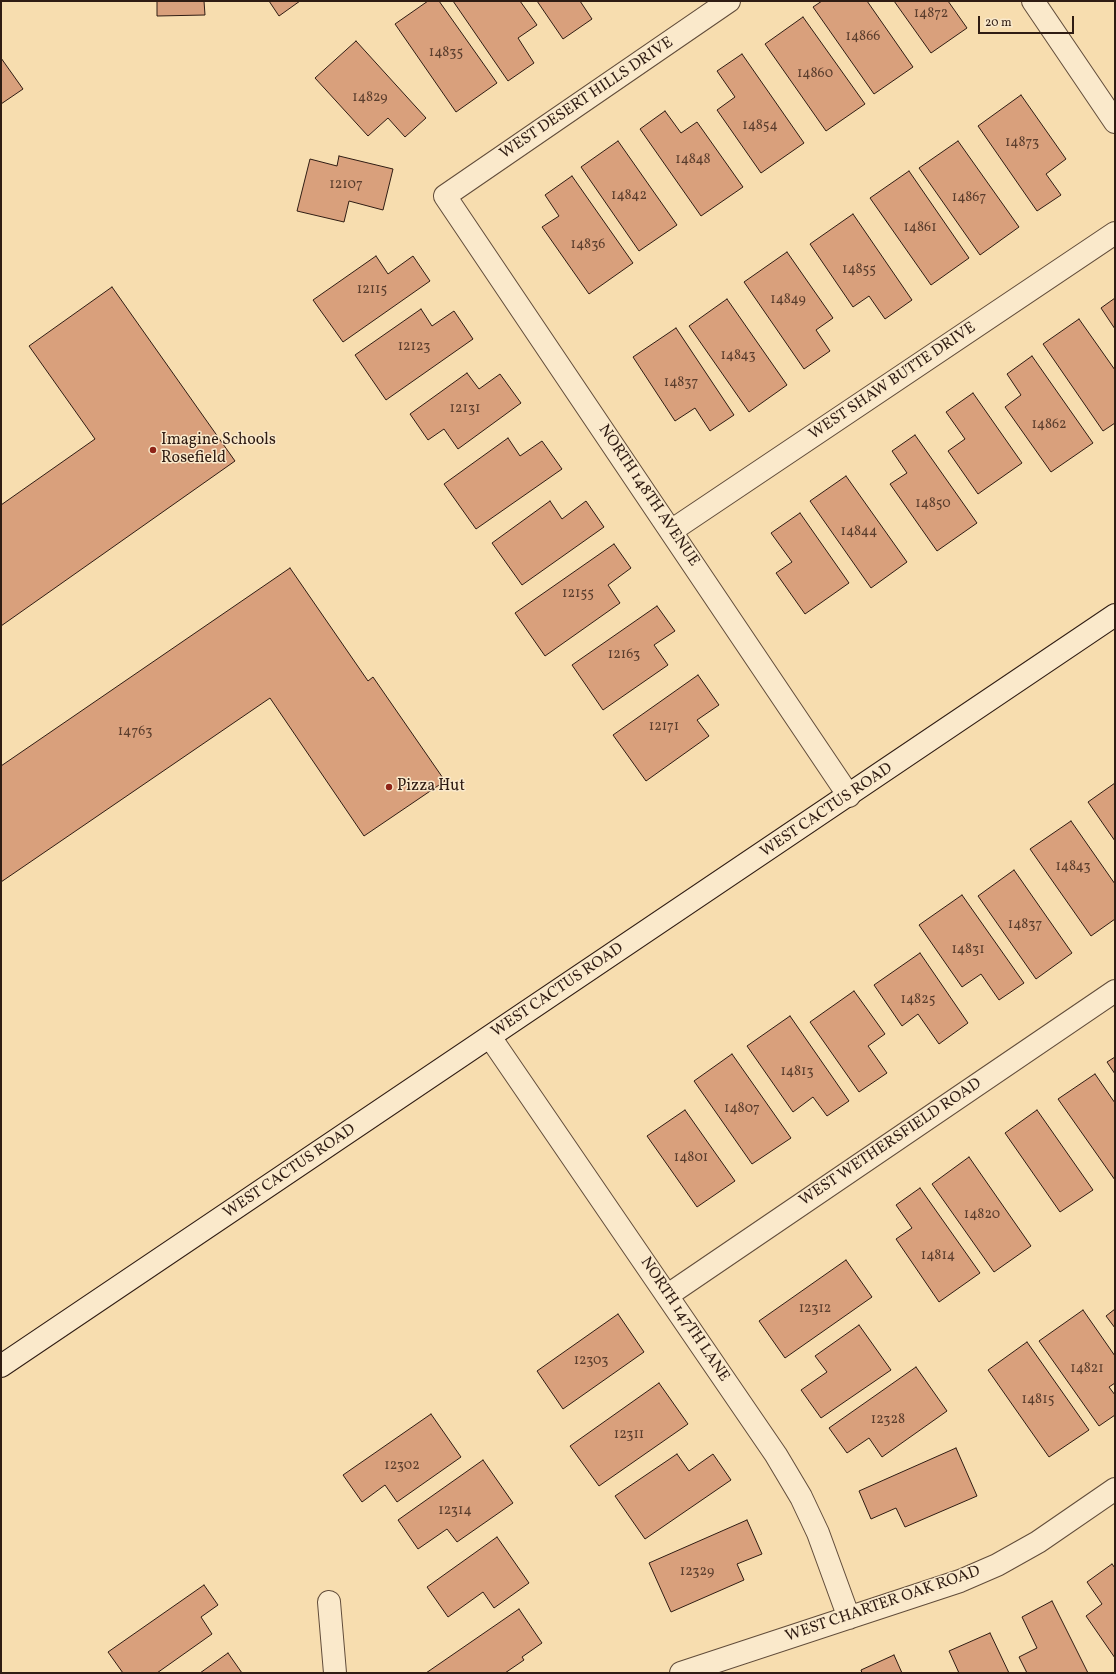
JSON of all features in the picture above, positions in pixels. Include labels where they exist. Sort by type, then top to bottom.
[{"type":"street","name":"WEST DESERT HILLS DRIVE","points":[[445,196],[729,1]]},
{"type":"street","points":[[1033,1],[1115,122]]},
{"type":"street","name":"NORTH 148TH AVENUE","points":[[445,196],[849,796]]},
{"type":"street","name":"WEST SHAW BUTTE DRIVE","points":[[672,531],[1115,233]]},
{"type":"street","name":"WEST CACTUS ROAD","points":[[1,1366],[849,796],[1115,615]]},
{"type":"street","name":"WEST WETHERSFIELD ROAD","points":[[668,1295],[1115,991]]},
{"type":"street","name":"NORTH 147TH LANE","points":[[490,1037],[668,1295],[776,1455],[801,1497],[818,1533],[849,1618]]},
{"type":"street","name":"WEST CHARTER OAK ROAD","points":[[681,1673],[960,1582],[997,1565],[1038,1542],[1115,1489]]},
{"type":"street","points":[[329,1602],[335,1673]]},
{"type":"building","points":[[157,1],[204,1],[205,15],[157,16]]},
{"type":"building","points":[[269,1],[300,1],[279,16]]},
{"type":"building","points":[[428,1],[439,1],[497,83],[456,112],[395,24]]},
{"type":"building","points":[[453,1],[520,1],[537,25],[518,38],[534,63],[508,81]]},
{"type":"building","points":[[537,1],[580,1],[592,19],[563,39]]},
{"type":"building","points":[[822,1],[867,1],[913,67],[874,94],[813,7]]},
{"type":"building","points":[[894,1],[948,1],[967,28],[931,53]]},
{"type":"building","points":[[803,17],[865,104],[826,131],[765,44]]},
{"type":"building","points":[[356,41],[426,118],[405,137],[388,118],[368,136],[315,78]]},
{"type":"building","points":[[742,54],[804,143],[761,173],[717,110],[735,97],[717,71]]},
{"type":"building","points":[[1,58],[23,89],[1,104]]},
{"type":"building","points":[[1021,95],[1066,159],[1046,174],[1061,195],[1037,211],[978,126]]},
{"type":"building","points":[[665,111],[681,133],[697,122],[743,187],[701,216],[640,129]]},
{"type":"building","points":[[618,141],[677,225],[639,251],[581,167]]},
{"type":"building","points":[[958,141],[1019,227],[980,255],[919,168]]},
{"type":"building","points":[[339,156],[393,169],[383,210],[349,201],[344,222],[297,211],[310,159],[337,166]]},
{"type":"building","points":[[909,171],[969,258],[931,285],[870,198]]},
{"type":"building","points":[[572,176],[633,263],[589,294],[542,227],[559,216],[545,195]]},
{"type":"building","points":[[853,214],[912,300],[885,319],[869,296],[853,307],[810,244]]},
{"type":"building","points":[[787,252],[833,318],[816,330],[830,351],[804,369],[744,282]]},
{"type":"building","points":[[376,256],[388,274],[413,256],[430,281],[343,342],[313,300]]},
{"type":"building","name":"Imagine Schools Rosefield","points":[[112,287],[235,461],[1,626],[1,505],[95,439],[29,346]]},
{"type":"building","points":[[1115,298],[1115,329],[1101,308]]},
{"type":"building","points":[[727,299],[787,385],[749,412],[689,326]]},
{"type":"building","points":[[421,309],[432,326],[454,311],[473,339],[386,400],[355,355]]},
{"type":"building","points":[[1079,319],[1115,370],[1115,423],[1103,431],[1043,344]]},
{"type":"building","points":[[676,328],[734,415],[710,431],[695,408],[675,421],[633,357]]},
{"type":"building","points":[[1032,356],[1093,443],[1051,472],[1005,407],[1021,395],[1007,374]]},
{"type":"building","points":[[467,373],[479,389],[500,374],[521,403],[458,449],[444,429],[428,440],[410,414]]},
{"type":"building","points":[[973,393],[1022,463],[978,494],[948,451],[965,439],[946,412]]},
{"type":"building","points":[[915,435],[977,523],[937,551],[890,484],[907,473],[892,451]]},
{"type":"building","points":[[508,438],[520,456],[542,441],[562,469],[476,529],[444,484]]},
{"type":"building","points":[[846,476],[907,562],[871,588],[810,501]]},
{"type":"building","points":[[550,501],[562,519],[586,501],[604,527],[522,585],[492,543]]},
{"type":"building","points":[[800,513],[849,583],[805,614],[776,573],[792,562],[771,533]]},
{"type":"building","points":[[614,544],[631,568],[608,585],[620,603],[545,656],[515,613]]},
{"type":"building","points":[[290,568],[368,681],[373,677],[445,781],[364,836],[270,698],[1,882],[1,766]]},
{"type":"building","points":[[657,606],[675,631],[654,645],[668,665],[603,710],[572,665]]},
{"type":"building","points":[[698,675],[719,705],[697,720],[709,736],[646,781],[613,735]]},
{"type":"building","points":[[1115,783],[1115,841],[1088,802]]},
{"type":"building","points":[[1071,821],[1115,884],[1115,919],[1091,936],[1030,849]]},
{"type":"building","points":[[1014,870],[1072,953],[1036,979],[978,896]]},
{"type":"building","points":[[962,895],[1024,983],[999,1000],[981,974],[962,987],[919,925]]},
{"type":"building","points":[[920,953],[968,1023],[939,1044],[918,1014],[902,1026],[874,985]]},
{"type":"building","points":[[854,991],[885,1034],[868,1046],[887,1073],[859,1092],[810,1022]]},
{"type":"building","points":[[790,1016],[849,1101],[827,1116],[813,1097],[793,1112],[747,1046]]},
{"type":"building","points":[[732,1054],[791,1138],[752,1164],[694,1081]]},
{"type":"building","points":[[1115,1057],[1115,1074],[1107,1062]]},
{"type":"building","points":[[1095,1074],[1115,1103],[1115,1180],[1058,1099]]},
{"type":"building","points":[[685,1110],[735,1181],[697,1207],[647,1136]]},
{"type":"building","points":[[1037,1110],[1093,1190],[1060,1212],[1005,1133]]},
{"type":"building","points":[[969,1157],[1031,1246],[994,1272],[932,1184]]},
{"type":"building","points":[[920,1188],[980,1273],[939,1302],[896,1239],[912,1228],[896,1205]]},
{"type":"building","points":[[846,1260],[872,1297],[785,1358],[759,1321]]},
{"type":"building","points":[[1115,1309],[1115,1328],[1106,1316]]},
{"type":"building","points":[[1083,1310],[1115,1356],[1115,1383],[1109,1387],[1115,1395],[1115,1415],[1099,1426],[1039,1341]]},
{"type":"building","points":[[618,1314],[644,1352],[563,1409],[537,1371]]},
{"type":"building","points":[[859,1325],[891,1370],[821,1418],[801,1390],[827,1372],[815,1356]]},
{"type":"building","points":[[1027,1342],[1089,1430],[1049,1457],[988,1370]]},
{"type":"building","points":[[916,1367],[947,1411],[882,1457],[869,1438],[847,1453],[829,1428]]},
{"type":"building","points":[[659,1383],[688,1424],[599,1486],[570,1446]]},
{"type":"building","points":[[431,1414],[461,1457],[397,1502],[385,1485],[362,1502],[343,1475]]},
{"type":"building","points":[[956,1448],[977,1496],[905,1527],[896,1508],[871,1519],[859,1491]]},
{"type":"building","points":[[677,1454],[689,1471],[713,1454],[731,1480],[645,1539],[615,1496]]},
{"type":"building","points":[[483,1460],[513,1503],[457,1542],[447,1529],[418,1549],[398,1520]]},
{"type":"building","points":[[747,1520],[762,1554],[737,1564],[744,1580],[671,1612],[649,1563]]},
{"type":"building","points":[[497,1537],[529,1583],[494,1608],[483,1592],[448,1617],[427,1587]]},
{"type":"building","points":[[1112,1564],[1115,1568],[1115,1658],[1086,1616],[1102,1604],[1087,1582]]},
{"type":"building","points":[[204,1585],[218,1605],[201,1617],[212,1634],[157,1673],[123,1673],[108,1652]]},
{"type":"building","points":[[1052,1601],[1088,1673],[1027,1673],[1019,1657],[1037,1648],[1022,1617]]},
{"type":"building","points":[[519,1609],[542,1643],[522,1657],[524,1660],[505,1673],[426,1673]]},
{"type":"building","points":[[990,1633],[1009,1673],[959,1673],[949,1651]]},
{"type":"building","points":[[228,1653],[242,1673],[200,1673]]},
{"type":"building","points":[[894,1655],[902,1673],[862,1673],[861,1670]]},
{"type":"place","name":"Imagine Schools Rosefield","points":[[153,450]]},
{"type":"place","name":"Pizza Hut","points":[[389,787]]}]
